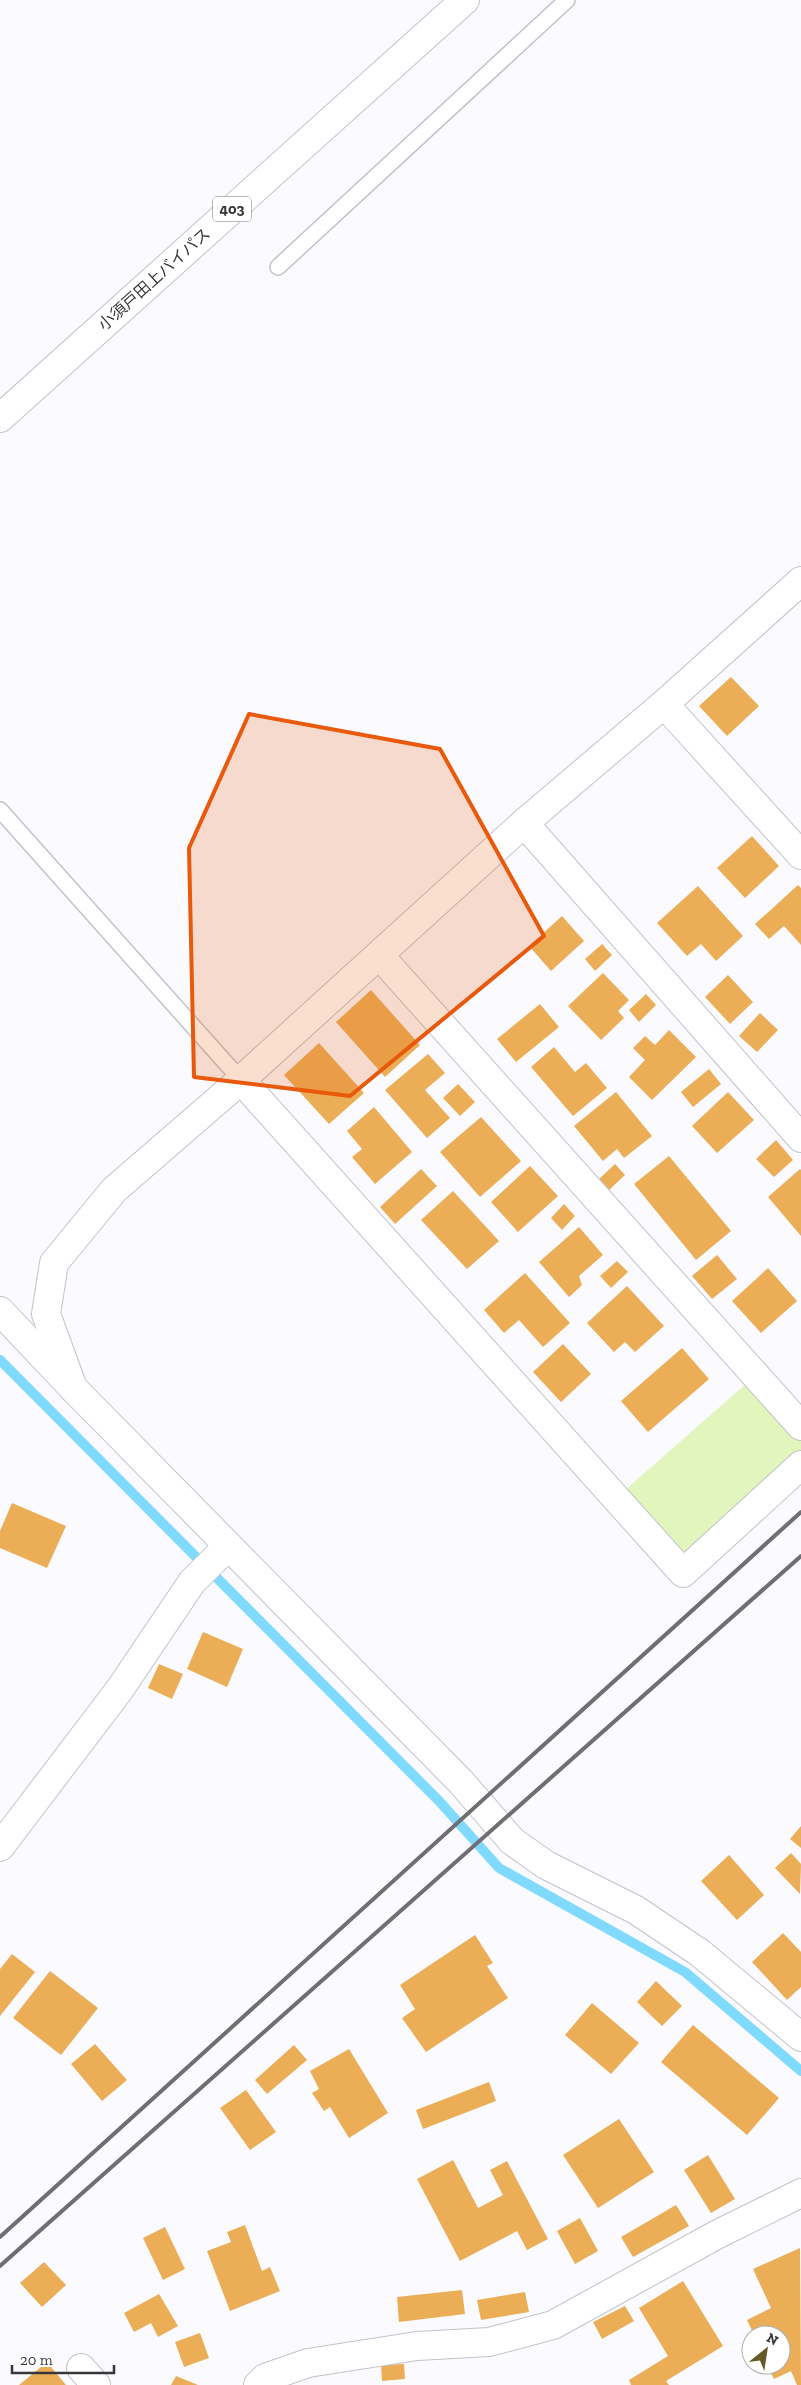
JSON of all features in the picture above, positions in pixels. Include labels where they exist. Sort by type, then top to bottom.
[{"type":"main road","name":"小須戸田上バイパス","points":[[0,418],[465,0]]},
{"type":"main road","points":[[73,1388],[46,1314],[54,1263],[114,1190],[241,1080],[524,824],[664,704],[801,581]]},
{"type":"main road","points":[[664,704],[801,854]]},
{"type":"main road","points":[[524,824],[801,1138]]},
{"type":"main road","points":[[379,955],[801,1426]]},
{"type":"main road","points":[[241,1080],[683,1573],[801,1466]]},
{"type":"main road","points":[[0,1311],[73,1388],[461,1782],[512,1841],[546,1865],[636,1910],[700,1953],[801,2036]]},
{"type":"main road","points":[[0,1847],[120,1689],[192,1582],[228,1546]]},
{"type":"main road","points":[[258,2385],[265,2378],[308,2362],[417,2346],[489,2342],[553,2325],[718,2234],[801,2194]]},
{"type":"lane","points":[[278,267],[567,0]]},
{"type":"lane","points":[[0,810],[241,1080]]},
{"type":"highlighted area","points":[[249,714],[440,749],[544,936],[350,1096],[194,1077],[189,848]]},
{"type":"green space","points":[[756,1375],[801,1426],[801,1465],[683,1573],[616,1498]]},
{"type":"building","points":[[731,677],[759,706],[727,736],[699,706]]},
{"type":"building","points":[[752,836],[779,866],[745,898],[717,868]]},
{"type":"building","points":[[798,885],[801,888],[801,945],[784,926],[769,939],[755,924]]},
{"type":"building","points":[[698,886],[743,936],[716,961],[701,944],[687,956],[657,923]]},
{"type":"building","points":[[562,916],[584,941],[551,971],[529,946]]},
{"type":"building","points":[[602,944],[612,955],[595,971],[585,959]]},
{"type":"building","points":[[603,973],[629,1000],[618,1011],[624,1018],[601,1040],[568,1006]]},
{"type":"building","points":[[728,975],[753,1002],[730,1024],[705,997]]},
{"type":"building","points":[[371,990],[420,1045],[385,1077],[336,1022]]},
{"type":"building","points":[[646,994],[656,1005],[639,1022],[629,1010]]},
{"type":"building","points":[[540,1004],[559,1027],[516,1062],[497,1039]]},
{"type":"building","points":[[760,1013],[778,1030],[757,1052],[739,1036]]},
{"type":"building","points":[[669,1030],[696,1057],[652,1100],[629,1077],[645,1060],[633,1048],[645,1036],[655,1045]]},
{"type":"building","points":[[319,1043],[364,1093],[329,1124],[284,1075]]},
{"type":"building","points":[[554,1047],[575,1072],[586,1063],[607,1088],[573,1116],[531,1067]]},
{"type":"building","points":[[428,1054],[445,1073],[425,1090],[450,1118],[427,1138],[385,1090]]},
{"type":"building","points":[[709,1069],[721,1084],[693,1107],[681,1092]]},
{"type":"building","points":[[458,1084],[475,1102],[460,1116],[443,1098]]},
{"type":"building","points":[[616,1092],[652,1136],[624,1158],[617,1149],[603,1161],[574,1126]]},
{"type":"building","points":[[728,1092],[754,1120],[717,1153],[692,1126]]},
{"type":"building","points":[[374,1107],[412,1152],[375,1184],[352,1157],[362,1149],[347,1131]]},
{"type":"building","points":[[481,1117],[521,1161],[480,1197],[440,1152]]},
{"type":"building","points":[[776,1140],[793,1160],[774,1177],[756,1159]]},
{"type":"building","points":[[669,1156],[731,1231],[696,1260],[634,1184]]},
{"type":"building","points":[[615,1164],[625,1175],[608,1191],[598,1180]]},
{"type":"building","points":[[530,1166],[558,1196],[518,1232],[491,1202]]},
{"type":"building","points":[[421,1169],[437,1186],[395,1224],[380,1207]]},
{"type":"building","points":[[801,1170],[801,1236],[768,1197]]},
{"type":"building","points":[[453,1191],[499,1241],[467,1269],[421,1220]]},
{"type":"building","points":[[564,1204],[575,1216],[562,1230],[551,1218]]},
{"type":"building","points":[[579,1227],[603,1255],[579,1276],[582,1285],[569,1297],[539,1262]]},
{"type":"building","points":[[717,1255],[737,1279],[712,1299],[692,1276]]},
{"type":"building","points":[[617,1261],[628,1272],[611,1288],[600,1276]]},
{"type":"building","points":[[768,1268],[797,1301],[761,1333],[732,1301]]},
{"type":"building","points":[[525,1273],[570,1323],[543,1347],[519,1320],[504,1333],[484,1310]]},
{"type":"building","points":[[627,1286],[664,1326],[635,1352],[625,1342],[614,1352],[587,1323]]},
{"type":"building","points":[[563,1344],[591,1374],[561,1402],[533,1372]]},
{"type":"building","points":[[682,1348],[709,1379],[648,1432],[621,1401]]},
{"type":"building","points":[[12,1503],[66,1526],[47,1568],[0,1548],[0,1531]]},
{"type":"building","points":[[203,1632],[243,1649],[227,1687],[187,1669]]},
{"type":"building","points":[[159,1664],[183,1674],[172,1699],[148,1688]]},
{"type":"building","points":[[801,1826],[801,1848],[790,1839]]},
{"type":"building","points":[[791,1853],[801,1864],[800,1894],[775,1868]]},
{"type":"building","points":[[729,1855],[764,1895],[737,1920],[701,1881]]},
{"type":"building","points":[[783,1933],[801,1952],[801,1987],[787,2000],[752,1962]]},
{"type":"building","points":[[475,1935],[493,1963],[487,1966],[508,1998],[426,2052],[402,2018],[415,2009],[400,1985]]},
{"type":"building","points":[[12,1954],[35,1972],[0,2016],[0,1969]]},
{"type":"building","points":[[50,1971],[98,2008],[61,2055],[13,2018]]},
{"type":"building","points":[[656,1981],[682,2006],[662,2026],[637,2002]]},
{"type":"building","points":[[592,2003],[639,2043],[611,2074],[565,2035]]},
{"type":"building","points":[[693,2025],[779,2098],[747,2135],[661,2062]]},
{"type":"building","points":[[95,2044],[127,2080],[102,2101],[71,2064]]},
{"type":"building","points":[[294,2045],[307,2060],[267,2094],[255,2080]]},
{"type":"building","points":[[349,2049],[388,2113],[349,2138],[330,2107],[324,2111],[312,2093],[319,2089],[310,2071]]},
{"type":"building","points":[[489,2082],[496,2101],[423,2129],[416,2110]]},
{"type":"building","points":[[246,2090],[276,2132],[250,2150],[220,2108]]},
{"type":"building","points":[[619,2119],[654,2172],[598,2208],[563,2155]]},
{"type":"building","points":[[708,2155],[735,2199],[711,2213],[684,2170]]},
{"type":"building","points":[[453,2160],[478,2208],[503,2195],[490,2170],[507,2161],[548,2239],[527,2250],[517,2231],[460,2261],[417,2179]]},
{"type":"building","points":[[676,2205],[689,2226],[633,2257],[621,2237]]},
{"type":"building","points":[[580,2218],[598,2251],[575,2264],[557,2231]]},
{"type":"building","points":[[245,2225],[262,2271],[270,2267],[280,2291],[230,2311],[207,2251],[231,2242],[227,2232]]},
{"type":"building","points":[[165,2227],[185,2269],[163,2280],[143,2238]]},
{"type":"building","points":[[800,2248],[801,2385],[797,2385],[791,2371],[791,2325],[749,2325],[747,2320],[771,2308],[753,2269]]},
{"type":"building","points":[[44,2262],[66,2285],[42,2307],[20,2283]]},
{"type":"building","points":[[683,2281],[723,2346],[666,2381],[669,2385],[631,2385],[629,2380],[668,2356],[639,2308]]},
{"type":"building","points":[[462,2290],[465,2314],[399,2322],[397,2297]]},
{"type":"building","points":[[525,2292],[529,2312],[481,2320],[477,2300]]},
{"type":"building","points":[[159,2294],[178,2326],[158,2337],[151,2323],[134,2332],[124,2313]]},
{"type":"building","points":[[625,2306],[634,2321],[602,2339],[593,2322]]},
{"type":"building","points":[[200,2333],[209,2358],[184,2367],[175,2342]]},
{"type":"building","points":[[47,2362],[66,2385],[19,2385]]},
{"type":"building","points":[[404,2364],[405,2379],[382,2381],[381,2365]]},
{"type":"building","points":[[772,2375],[782,2375],[774,2379]]},
{"type":"building","points":[[176,2376],[198,2385],[171,2385]]},
{"type":"waterway","points":[[0,1360],[440,1802],[499,1868],[685,1972],[801,2071]]},
{"type":"railway","points":[[0,2237],[801,1512]]},
{"type":"railway","points":[[0,2266],[801,1556]]}]
